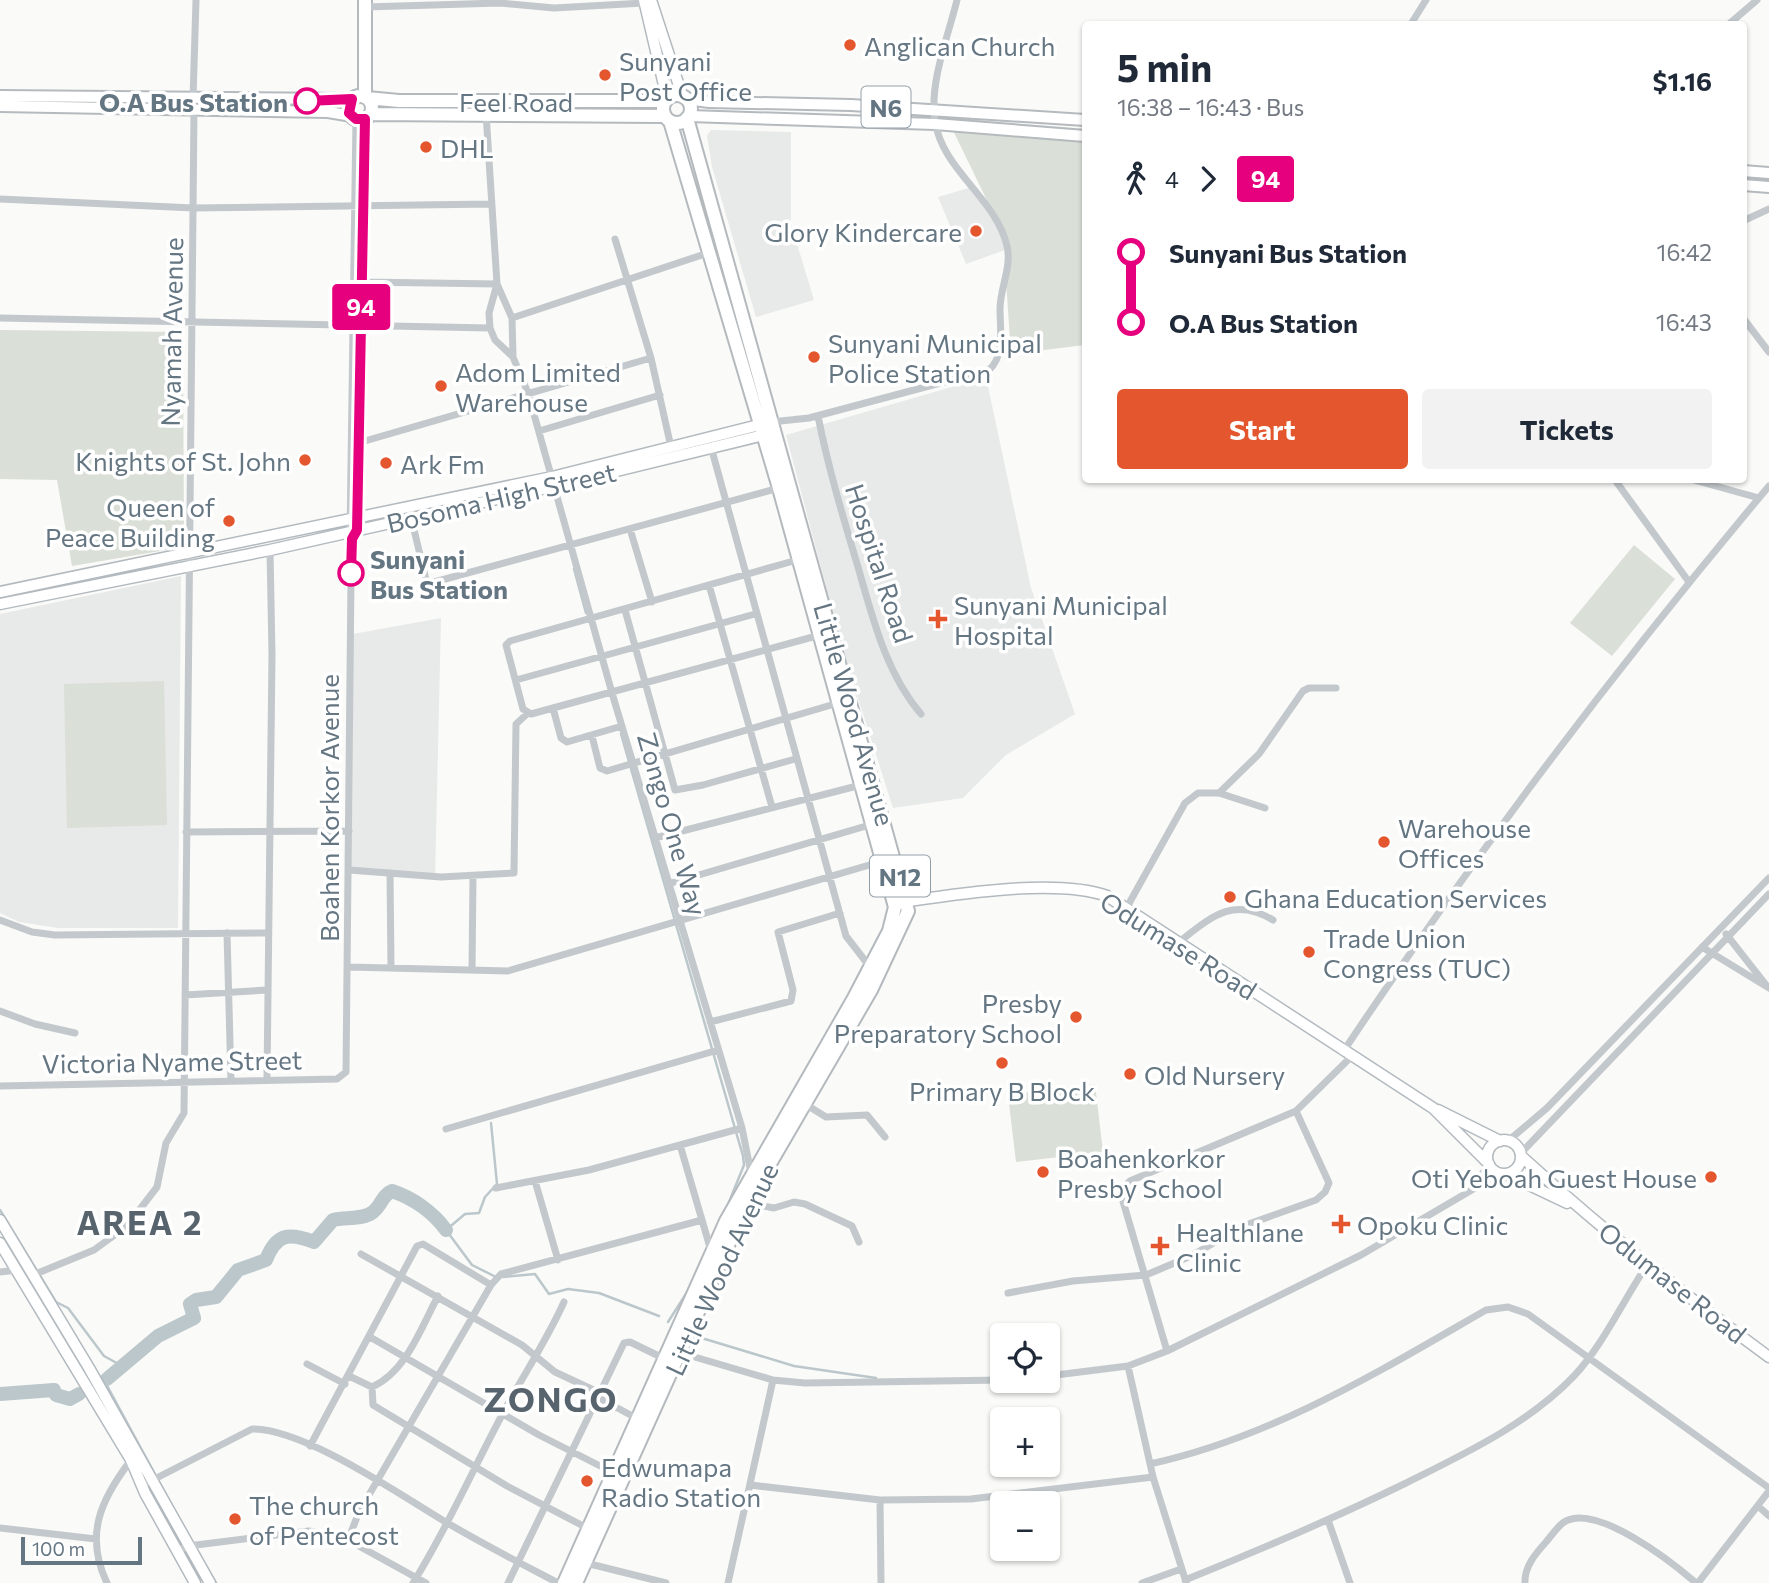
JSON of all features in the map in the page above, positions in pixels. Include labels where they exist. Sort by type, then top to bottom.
[{"type":"highway","points":[[360,97],[362,2]]},
{"type":"highway","points":[[360,97],[373,107],[361,117],[348,106],[360,97]]},
{"type":"highway","name":"Feel Road","points":[[360,97],[400,101],[666,100]]},
{"type":"highway","name":"N6","points":[[666,100],[684,97]]},
{"type":"highway","points":[[684,97],[691,109],[687,117]]},
{"type":"highway","points":[[666,100],[667,119]]},
{"type":"highway","name":"Feel Road","points":[[361,117],[486,113],[667,119]]},
{"type":"highway","name":"N6","points":[[667,119],[679,122],[687,117]]},
{"type":"highway","name":"Little Wood Avenue","points":[[576,1583],[747,1203],[871,990],[904,922],[908,901],[816,601],[767,429],[717,251],[687,117]]},
{"type":"highway","name":"Little Wood Avenue","points":[[667,119],[717,251]]},
{"type":"highway","name":"Little Wood Avenue","points":[[767,429],[797,560],[809,575]]},
{"type":"highway","name":"Little Wood Avenue","points":[[564,1583],[751,1173],[889,931],[894,903],[820,635],[816,601]]},
{"type":"main road","name":"N6","points":[[0,96],[328,112],[361,117]]},
{"type":"main road","name":"N6","points":[[0,106],[193,105],[360,97]]},
{"type":"main road","name":"N6","points":[[684,97],[709,102],[934,109],[1082,120]]},
{"type":"main road","name":"N6","points":[[687,117],[935,124],[1082,136]]},
{"type":"main road","points":[[1747,171],[1769,173]]},
{"type":"main road","points":[[1747,185],[1769,187]]},
{"type":"street","name":"Nyamah Avenue","points":[[33,1275],[94,1250],[127,1226],[148,1202],[161,1175],[166,1143],[184,1113],[196,0]]},
{"type":"street","points":[[935,124],[934,109],[940,69],[957,0]]},
{"type":"street","points":[[1413,21],[1426,0]]},
{"type":"street","points":[[1732,21],[1757,0]]},
{"type":"street","points":[[362,2],[511,3],[554,8],[646,1]]},
{"type":"street","points":[[646,1],[684,97]]},
{"type":"street","points":[[646,1],[666,100]]},
{"type":"street","points":[[486,113],[497,284],[512,318],[513,357]]},
{"type":"street","name":"Boahen Korkor Avenue","points":[[343,1076],[348,1055],[352,519],[361,117]]},
{"type":"street","name":"Bosoma High Street","points":[[0,604],[352,533],[554,482],[710,447],[767,429],[989,370],[999,356],[1000,304],[1009,258],[1007,245],[993,212],[951,158],[935,124]]},
{"type":"street","points":[[0,199],[193,208],[491,204]]},
{"type":"street","name":"Boahen Korkor Avenue","points":[[352,519],[358,443],[357,324],[362,282],[360,206]]},
{"type":"street","points":[[1747,219],[1769,209]]},
{"type":"street","points":[[615,239],[651,358],[671,447]]},
{"type":"street","points":[[512,318],[717,251]]},
{"type":"street","points":[[362,282],[497,284]]},
{"type":"street","points":[[497,284],[489,313],[490,328],[495,340],[513,357]]},
{"type":"street","points":[[0,318],[490,328]]},
{"type":"street","points":[[1747,323],[1769,352]]},
{"type":"street","name":"Zongo One Way","points":[[513,357],[528,393],[554,482],[612,693],[742,1128],[751,1173]]},
{"type":"street","points":[[358,443],[651,358]]},
{"type":"street","points":[[539,431],[660,395]]},
{"type":"street","name":"Hospital Road","points":[[818,416],[833,486],[877,631],[896,680],[922,714]]},
{"type":"street","name":"Bosoma High Street","points":[[0,592],[352,519],[554,482],[671,447],[767,429]]},
{"type":"street","points":[[710,447],[764,649],[846,936],[870,967]]},
{"type":"street","points":[[1617,483],[1689,582]]},
{"type":"street","points":[[1705,483],[1759,498]]},
{"type":"street","points":[[1167,1350],[1122,1198],[1123,1188],[1130,1181],[1296,1111],[1347,1054],[1506,815],[1689,582],[1769,486]]},
{"type":"street","points":[[411,517],[427,584],[779,488]]},
{"type":"street","points":[[630,529],[652,602]]},
{"type":"street","points":[[267,1079],[272,655],[270,550]]},
{"type":"street","points":[[527,714],[506,645],[510,641],[593,620],[797,560]]},
{"type":"street","points":[[709,585],[772,807]]},
{"type":"street","points":[[625,610],[675,790],[703,785],[795,759]]},
{"type":"street","points":[[516,680],[755,614]]},
{"type":"street","points":[[349,870],[473,876],[514,873],[516,724],[527,714],[644,685],[820,635]]},
{"type":"street","points":[[1219,793],[1259,754],[1303,691],[1309,688],[1336,688]]},
{"type":"street","points":[[592,736],[602,771],[838,703]]},
{"type":"street","points":[[553,708],[564,741],[592,736],[622,726]]},
{"type":"street","points":[[655,838],[861,785]]},
{"type":"street","points":[[1126,907],[1185,803],[1198,793],[1219,793],[1265,808]]},
{"type":"street","points":[[668,884],[873,824]]},
{"type":"street","points":[[186,832],[349,831]]},
{"type":"street","points":[[349,967],[508,971],[883,861]]},
{"type":"street","points":[[390,873],[391,968]]},
{"type":"street","points":[[472,970],[473,876]]},
{"type":"street","points":[[1472,1188],[1489,1164],[1488,1152],[1547,1108],[1769,878]]},
{"type":"street","name":"Odumase Road","points":[[894,903],[1021,889],[1070,888],[1098,893],[1126,907],[1433,1108],[1489,1164]]},
{"type":"street","points":[[1060,1374],[1128,1366],[1167,1350],[1361,1255],[1472,1188],[1517,1168],[1521,1155],[1769,894]]},
{"type":"street","points":[[1179,942],[1224,910],[1256,909],[1273,919]]},
{"type":"street","points":[[710,1022],[791,1001],[793,990],[778,933],[840,913]]},
{"type":"street","points":[[0,919],[32,932],[55,935],[267,933]]},
{"type":"street","points":[[1720,928],[1769,988]]},
{"type":"street","points":[[227,933],[231,1080]]},
{"type":"street","points":[[1702,947],[1769,988]]},
{"type":"street","points":[[185,995],[267,990]]},
{"type":"street","points":[[0,1012],[35,1024],[75,1033]]},
{"type":"street","points":[[446,1129],[718,1050]]},
{"type":"street","name":"Victoria Nyame Street","points":[[0,1086],[337,1079],[343,1076]]},
{"type":"street","points":[[806,1104],[826,1116],[867,1115],[885,1136]]},
{"type":"street","name":"Odumase Road","points":[[1433,1108],[1456,1116],[1504,1141]]},
{"type":"street","points":[[1008,1293],[1073,1280],[1146,1275],[1191,1256],[1243,1227],[1306,1205],[1329,1187],[1296,1111]]},
{"type":"street","points":[[496,1188],[535,1181],[742,1128]]},
{"type":"street","points":[[1504,1141],[1516,1145],[1521,1155]]},
{"type":"street","points":[[680,1145],[712,1255]]},
{"type":"street","name":"Odumase Road","points":[[1521,1155],[1577,1208],[1647,1265],[1769,1357]]},
{"type":"street","points":[[1489,1164],[1502,1174]]},
{"type":"street","name":"Odumase Road","points":[[1502,1174],[1577,1208]]},
{"type":"street","points":[[535,1181],[558,1260]]},
{"type":"street","points":[[747,1203],[774,1208],[794,1202],[804,1204],[852,1226],[859,1242]]},
{"type":"street","points":[[0,1220],[210,1583]]},
{"type":"street","points":[[348,1540],[378,1480],[495,1280],[702,1220]]},
{"type":"street","points":[[0,1242],[131,1460],[141,1486],[195,1583]]},
{"type":"street","points":[[310,1446],[414,1250],[423,1244],[495,1280]]},
{"type":"street","points":[[361,1254],[401,1274],[523,1345],[536,1360],[555,1373],[639,1419]]},
{"type":"street","points":[[1128,1366],[1153,1478],[1185,1581],[1328,1520],[1508,1430],[1549,1399],[1589,1357],[1647,1265]]},
{"type":"street","points":[[0,1272],[17,1270]]},
{"type":"street","points":[[307,1364],[372,1387],[390,1378],[405,1357],[438,1296]]},
{"type":"street","points":[[415,1580],[448,1523],[502,1414],[536,1360],[565,1302]]},
{"type":"street","points":[[1150,1464],[1264,1430],[1339,1394],[1486,1311],[1508,1307],[1528,1314],[1769,1490],[1697,1583],[1660,1552],[1626,1533],[1580,1518],[1565,1521],[1544,1544],[1525,1571],[1525,1583]]},
{"type":"street","points":[[370,1337],[502,1414],[614,1474]]},
{"type":"street","points":[[508,1583],[627,1341],[666,1360]]},
{"type":"street","points":[[681,1353],[773,1380],[841,1385],[990,1380]]},
{"type":"street","points":[[728,1583],[773,1380]]},
{"type":"street","points":[[372,1387],[373,1405],[544,1506],[589,1529]]},
{"type":"street","points":[[141,1486],[252,1429],[273,1432],[310,1446],[378,1480],[448,1523],[558,1583]]},
{"type":"street","points":[[107,1583],[96,1539],[103,1500],[131,1460]]},
{"type":"street","points":[[750,1485],[880,1500],[971,1499],[1153,1478]]},
{"type":"street","points":[[880,1500],[881,1583]]},
{"type":"street","points":[[1758,1506],[1769,1516]]},
{"type":"street","points":[[1328,1520],[1350,1583]]},
{"type":"street","points":[[0,1528],[96,1539]]},
{"type":"street","points":[[177,1551],[188,1546],[299,1531],[348,1540],[415,1580],[426,1583]]},
{"type":"street","points":[[586,1563],[666,1583]]},
{"type":"street","points":[[1142,1583],[1181,1569]]},
{"type":"street","points":[[627,1573],[627,1583]]},
{"type":"shaded area","points":[[947,118],[1082,129],[1082,345],[1011,354],[1006,281],[1009,246]]},
{"type":"shaded area","points":[[711,130],[791,132],[791,224],[814,300],[756,317],[712,167],[707,136]]},
{"type":"shaded area","name":"Glory Kindercare","points":[[972,187],[993,213],[1005,250],[966,264],[938,197]]},
{"type":"shaded area","points":[[0,330],[183,332],[184,547],[72,566],[57,480],[0,479]]},
{"type":"shaded area","name":"Sunyani Municipal Hospital","points":[[986,377],[1031,588],[1075,714],[1006,755],[963,798],[893,808],[843,651],[786,435]]},
{"type":"shaded area","points":[[1634,545],[1675,579],[1612,656],[1570,623]]},
{"type":"shaded area","points":[[181,576],[178,928],[58,928],[19,922],[0,913],[0,614]]},
{"type":"shaded area","points":[[441,618],[435,880],[350,869],[353,634]]},
{"type":"shaded area","points":[[164,681],[167,825],[67,828],[64,684]]},
{"type":"shaded area","points":[[1095,1084],[1103,1152],[1016,1162],[1008,1095]]},
{"type":"waterway","points":[[574,569],[586,613]]},
{"type":"waterway","points":[[621,734],[743,1156],[744,1165],[727,1207]]},
{"type":"waterway","points":[[491,1123],[497,1184],[485,1197],[479,1213],[465,1214],[446,1230],[472,1265],[496,1277]]},
{"type":"waterway","points":[[107,1379],[158,1336],[194,1318],[190,1304],[196,1300],[216,1297],[238,1270],[266,1260],[279,1240],[290,1236],[314,1242],[333,1220],[369,1215],[392,1191],[422,1206],[446,1230]]},
{"type":"waterway","points":[[0,1210],[56,1302],[68,1308],[104,1356],[124,1367]]},
{"type":"waterway","points":[[503,1277],[535,1274],[549,1294],[568,1289],[599,1293],[659,1316]]},
{"type":"waterway","points":[[668,1322],[691,1286]]},
{"type":"waterway","points":[[695,1336],[794,1366],[876,1378]]},
{"type":"waterway","points":[[104,1380],[176,1513]]},
{"type":"waterway","points":[[0,1394],[54,1390],[56,1395],[70,1399],[79,1394]]},
{"type":"waterway","points":[[205,1565],[216,1583]]},
{"type":"bus line","name":"94","points":[[307,101],[352,99],[348,106],[349,113],[356,119],[365,119],[357,530],[352,539],[351,573]]},
{"type":"place","name":"Anglican Church","points":[[850,45]]},
{"type":"place","name":"Sunyani Post Office","points":[[605,75]]},
{"type":"place","name":"O.A Bus Station","points":[[307,101]]},
{"type":"place","name":"DHL","points":[[426,147]]},
{"type":"place","name":"Glory Kindercare","points":[[976,231]]},
{"type":"place","name":"Sunyani Municipal Police Station","points":[[814,357]]},
{"type":"place","name":"Adom Limited Warehouse","points":[[441,386]]},
{"type":"place","name":"Knights of St. John","points":[[305,460]]},
{"type":"place","name":"Ark Fm","points":[[386,463]]},
{"type":"place","name":"Queen of Peace Building","points":[[229,521]]},
{"type":"place","name":"Sunyani Bus Station","points":[[351,573]]},
{"type":"place","name":"Sunyani Municipal Hospital","points":[[938,619]]},
{"type":"place","name":"Warehouse Offices","points":[[1384,842]]},
{"type":"place","name":"Ghana Education Services","points":[[1230,897]]},
{"type":"place","name":"Trade Union Congress (TUC)","points":[[1309,952]]},
{"type":"place","name":"Presby Preparatory School","points":[[1076,1017]]},
{"type":"place","name":"Primary B Block","points":[[1002,1063]]},
{"type":"place","name":"Old Nursery","points":[[1130,1074]]},
{"type":"place","name":"Boahenkorkor Presby School","points":[[1043,1172]]},
{"type":"place","name":"Oti Yeboah Guest House","points":[[1711,1177]]},
{"type":"place","name":"Opoku Clinic","points":[[1341,1224]]},
{"type":"place","name":"Healthlane Clinic","points":[[1160,1246]]},
{"type":"place","name":"Edwumapa Radio Station","points":[[587,1481]]},
{"type":"place","name":"The church of Pentecost","points":[[235,1519]]},
{"type":"district","name":"AREA 2","points":[[140,1221]]},
{"type":"district","name":"ZONGO","points":[[551,1398]]}]
